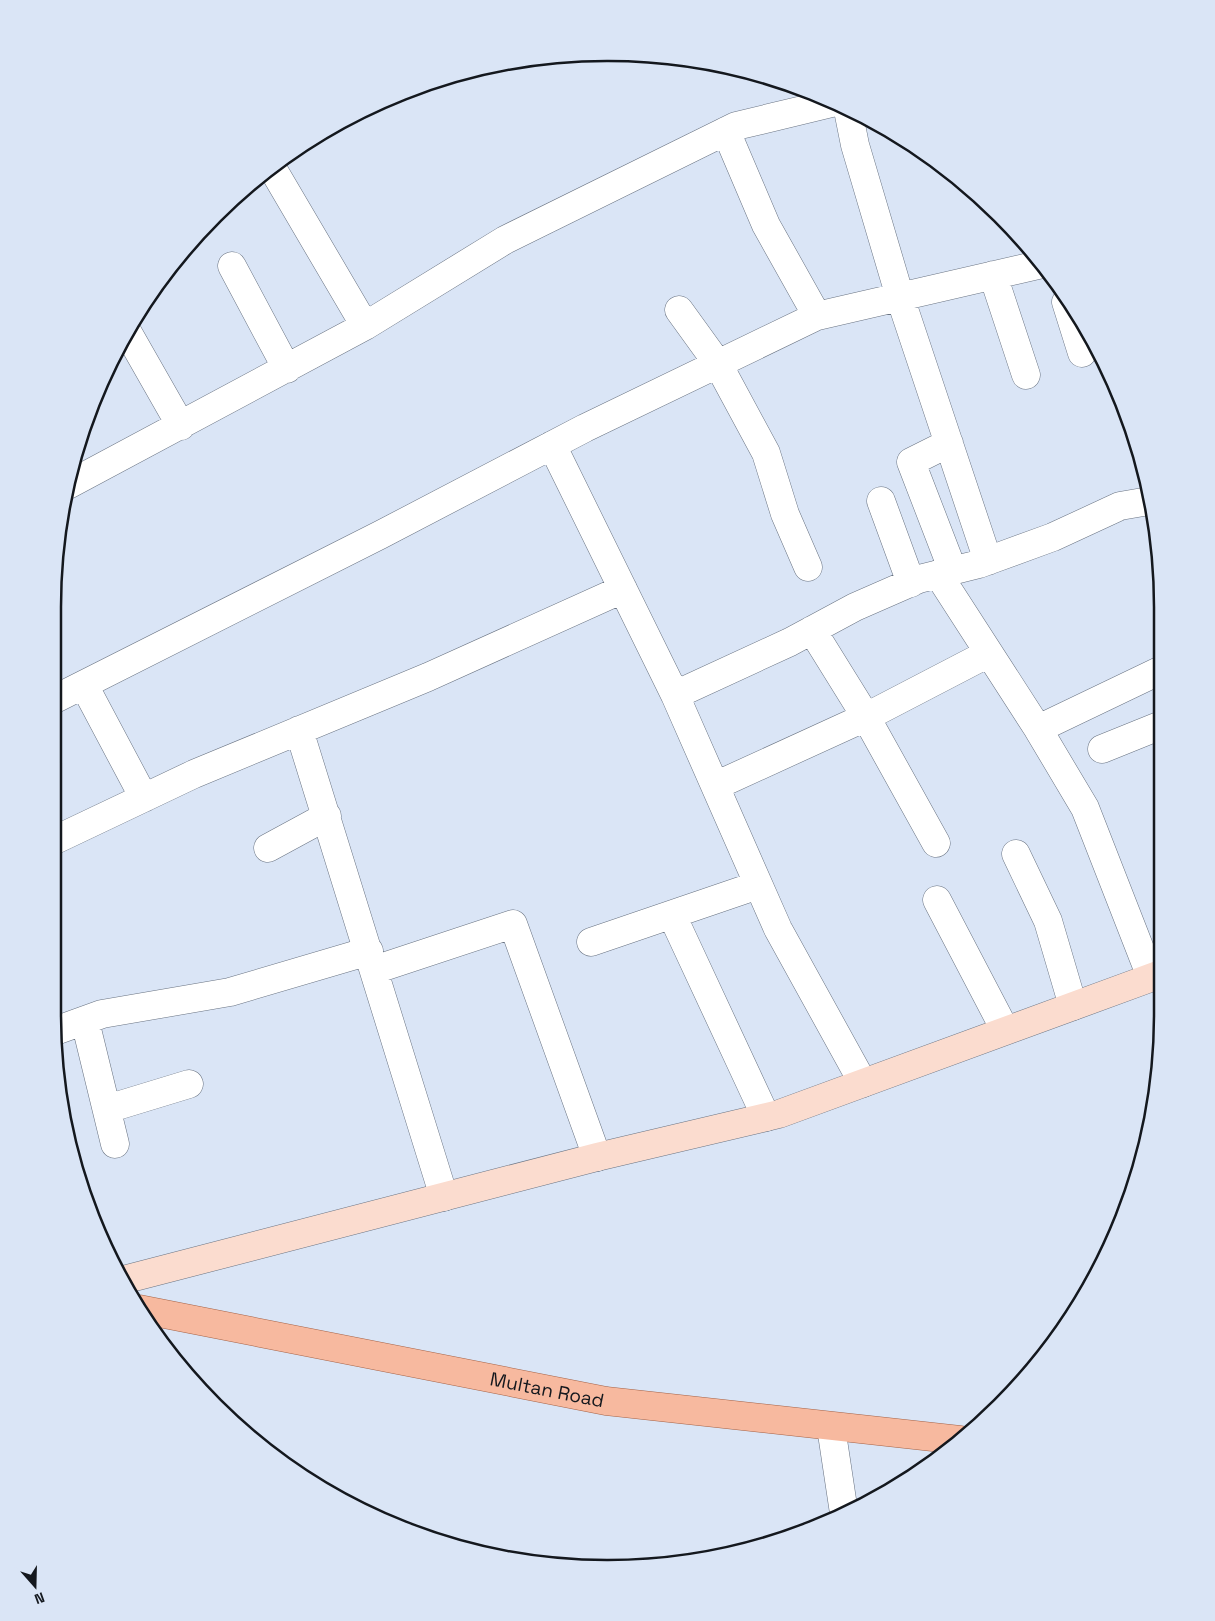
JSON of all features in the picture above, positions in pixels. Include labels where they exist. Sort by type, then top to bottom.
[{"type":"main road","name":"Multan Road","points":[[149,1311],[606,1401],[950,1439]]},
{"type":"street","points":[[77,480],[365,326],[505,240],[736,126],[822,105]]},
{"type":"street","points":[[850,118],[855,145],[900,297],[988,561]]},
{"type":"street","points":[[726,131],[766,225],[818,316]]},
{"type":"street","points":[[275,174],[365,326]]},
{"type":"street","points":[[232,266],[287,369]]},
{"type":"street","points":[[61,696],[380,536],[552,445],[818,316],[1034,266]]},
{"type":"street","points":[[993,276],[1026,375]]},
{"type":"street","points":[[679,310],[718,364],[766,453],[785,514],[808,567]]},
{"type":"street","points":[[1071,319],[1082,352]]},
{"type":"street","points":[[131,339],[181,426]]},
{"type":"street","points":[[949,443],[910,462],[945,573],[988,653],[1038,728],[1085,808],[1154,971]]},
{"type":"street","points":[[552,445],[675,695],[778,929],[862,1083]]},
{"type":"street","points":[[881,501],[911,583]]},
{"type":"street","points":[[675,695],[812,630],[855,606],[911,583],[988,561],[1053,537],[1120,506],[1143,502]]},
{"type":"street","points":[[61,838],[194,774],[428,677],[623,589]]},
{"type":"street","points":[[812,630],[866,717],[936,843]]},
{"type":"street","points":[[715,786],[866,717],[988,653]]},
{"type":"street","points":[[1038,728],[1154,673]]},
{"type":"street","points":[[84,685],[144,798]]},
{"type":"street","points":[[1102,749],[1154,728]]},
{"type":"street","points":[[299,730],[444,1197]]},
{"type":"street","points":[[268,848],[327,816]]},
{"type":"street","points":[[1016,854],[1048,921],[1072,1006]]},
{"type":"street","points":[[591,942],[758,885]]},
{"type":"street","points":[[937,900],[1005,1030]]},
{"type":"street","points":[[672,915],[766,1117]]},
{"type":"street","points":[[61,1029],[102,1014],[230,992],[371,961],[514,924],[597,1157]]},
{"type":"street","points":[[130,1278],[597,1157],[766,1117],[1154,977]]},
{"type":"street","points":[[85,1021],[115,1144]]},
{"type":"street","points":[[107,1109],[189,1084]]},
{"type":"street","points":[[831,1427],[843,1506]]}]
